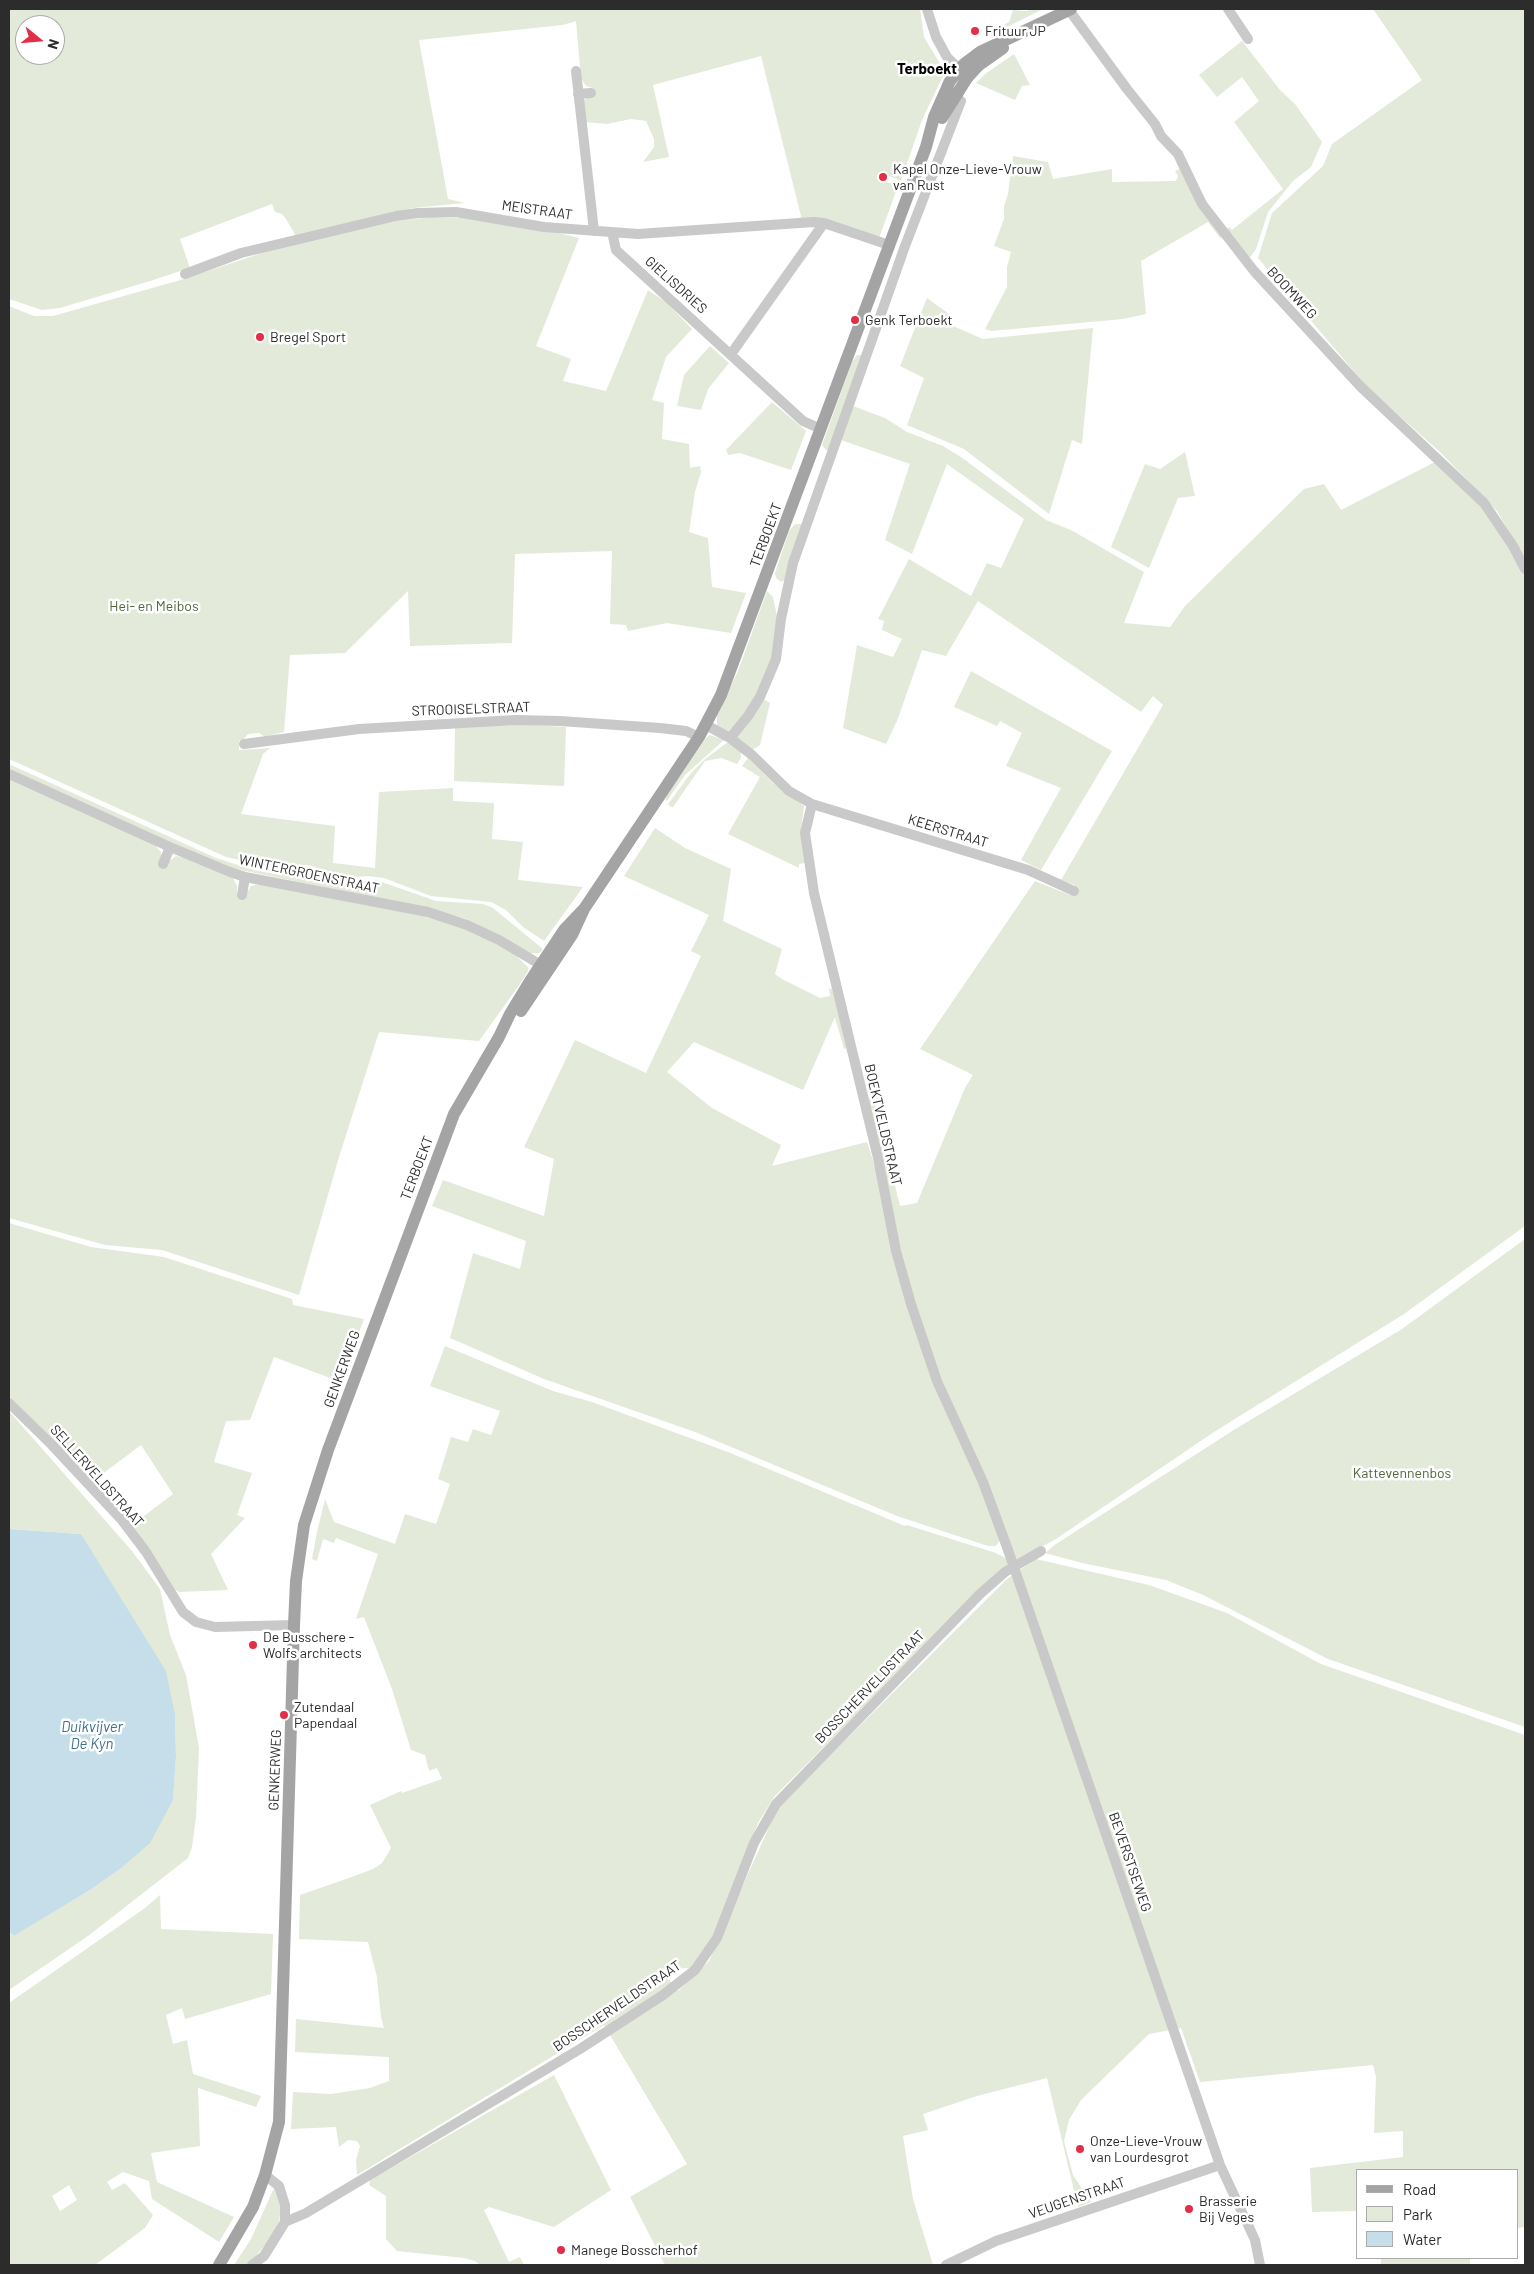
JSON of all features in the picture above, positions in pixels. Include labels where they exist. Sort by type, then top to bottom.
[{"type":"main road","name":"TERBOEKT","points":[[377,1316],[454,1114],[499,1037],[510,1014],[545,968],[564,930],[584,909],[699,737],[733,667],[926,147],[934,117],[980,52],[1012,35],[1025,32],[1070,9]]},
{"type":"main road","name":"GENKERWEG","points":[[219,2265],[253,2207],[266,2175],[279,2122],[289,1625],[306,1518],[328,1450],[377,1316]]},
{"type":"street","points":[[927,9],[936,37],[947,57],[963,74]]},
{"type":"street","name":"BOOMWEG","points":[[1070,9],[1126,89],[1155,124],[1161,136],[1178,154],[1202,204],[1223,227],[1254,272],[1361,387],[1484,503],[1513,546],[1525,569]]},
{"type":"street","points":[[1228,9],[1248,39]]},
{"type":"street","points":[[576,71],[594,231]]},
{"type":"street","points":[[578,94],[591,93]]},
{"type":"street","points":[[730,738],[748,716],[760,697],[776,660],[781,619],[793,563],[918,211],[961,101],[950,93]]},
{"type":"street","name":"MEISTRAAT","points":[[184,274],[241,253],[396,216],[418,213],[456,212],[544,227],[638,234],[824,223],[889,245]]},
{"type":"street","points":[[731,354],[824,223]]},
{"type":"street","name":"GIELISDRIES","points":[[612,232],[616,250],[803,421],[821,429]]},
{"type":"street","name":"STROOISELSTRAAT","points":[[244,744],[359,729],[515,720],[660,728],[686,731],[699,737]]},
{"type":"street","points":[[706,725],[730,738],[752,755],[789,791],[812,804]]},
{"type":"street","name":"WINTERGROENSTRAAT","points":[[9,774],[170,847],[245,877],[428,912],[483,932],[545,968]]},
{"type":"street","name":"KEERSTRAAT","points":[[812,804],[1028,870],[1074,891]]},
{"type":"street","name":"BOEKTVELDSTRAAT","points":[[812,804],[805,833],[814,893],[878,1158],[896,1251],[911,1304],[937,1381],[984,1482],[1015,1568]]},
{"type":"street","points":[[163,864],[170,847]]},
{"type":"street","points":[[242,895],[245,877]]},
{"type":"street","name":"SELLERVELDSTRAAT","points":[[9,1403],[51,1444],[121,1519],[146,1552],[184,1612],[196,1622],[215,1627],[289,1625]]},
{"type":"street","name":"BOSSCHERVELDSTRAAT","points":[[285,2222],[306,2213],[580,2049],[664,1995],[695,1970],[717,1938],[754,1843],[776,1804],[980,1594],[1005,1572],[1041,1552]]},
{"type":"street","name":"BEVERSTSEWEG","points":[[1015,1568],[1220,2165],[1255,2240],[1260,2265]]},
{"type":"street","name":"VEUGENSTRAAT","points":[[946,2265],[996,2241],[1220,2165]]},
{"type":"street","points":[[252,2265],[264,2256],[285,2222],[285,2205],[282,2192],[276,2182],[266,2175]]},
{"type":"green space","points":[[9,9],[920,9],[924,37],[945,72],[922,120],[901,181],[880,172],[879,174],[878,179],[898,186],[879,238],[800,219],[801,216],[761,56],[653,85],[669,157],[643,162],[654,147],[654,139],[646,121],[631,119],[607,124],[586,122],[583,103],[585,99],[594,95],[593,88],[586,86],[581,78],[576,21],[563,25],[419,40],[448,199],[465,203],[413,208],[296,236],[282,214],[275,212],[272,204],[180,239],[190,268],[60,308],[42,310],[9,299]]},
{"type":"green space","points":[[1043,9],[999,31],[998,28],[1009,22],[1013,10],[1026,11]]},
{"type":"green space","points":[[1373,9],[1525,9],[1525,559],[1497,511],[1440,452],[1368,388],[1258,258],[1272,213],[1323,166],[1332,144],[1422,80]]},
{"type":"green space","points":[[1242,41],[1280,90],[1295,104],[1322,142],[1311,167],[1293,181],[1268,212],[1256,249],[1248,260],[1226,230],[1229,227],[1232,230],[1283,189],[1234,122],[1259,101],[1242,77],[1217,97],[1199,75]]},
{"type":"green space","points":[[1014,54],[1030,85],[1022,86],[1015,100],[976,83],[985,74]]},
{"type":"green space","points":[[1013,156],[1048,162],[1053,179],[1112,169],[1112,182],[1176,181],[1178,176],[1175,171],[1181,168],[1222,237],[1220,238],[1208,222],[1141,261],[1146,314],[1123,319],[991,331],[985,329],[1007,287],[1007,267],[1011,252],[994,246],[1004,219],[1004,206],[1008,194]]},
{"type":"green space","name":"Hei- en Meibos","points":[[432,217],[462,218],[559,233],[579,238],[536,346],[571,359],[563,381],[606,391],[648,290],[666,302],[692,329],[666,357],[652,400],[664,403],[662,439],[689,444],[690,468],[700,466],[701,472],[695,492],[689,532],[708,538],[712,587],[746,593],[731,633],[667,623],[628,631],[626,625],[610,624],[612,551],[515,554],[512,643],[410,646],[408,591],[345,653],[290,655],[284,732],[265,737],[259,733],[248,734],[243,740],[239,741],[239,750],[270,748],[263,754],[241,814],[335,826],[333,863],[375,868],[379,792],[453,788],[453,801],[494,803],[492,839],[523,842],[518,880],[583,887],[544,941],[523,927],[506,910],[491,902],[431,896],[384,878],[368,876],[343,878],[309,865],[274,868],[226,857],[9,759],[9,306],[34,316],[53,316],[184,279],[283,246],[396,221]]},
{"type":"green space","points":[[927,298],[949,314],[953,326],[983,339],[1093,328],[1082,444],[1072,440],[1049,514],[964,449],[907,425],[924,378],[900,366]]},
{"type":"green space","points":[[710,346],[729,363],[708,389],[701,410],[677,406],[684,375]]},
{"type":"green space","points":[[857,355],[862,355],[828,451],[822,445],[852,362]]},
{"type":"green space","points":[[772,402],[806,431],[791,470],[740,453],[728,455],[726,450]]},
{"type":"green space","points":[[853,406],[885,418],[907,432],[943,446],[961,457],[1046,520],[1071,530],[1144,572],[1124,623],[1170,627],[1185,606],[1304,489],[1324,484],[1341,510],[1435,462],[1479,504],[1515,557],[1525,576],[1525,1226],[1404,1314],[1214,1432],[1056,1539],[1015,1561],[937,1367],[917,1309],[901,1256],[867,1098],[873,1096],[900,1206],[917,1203],[965,1088],[973,1075],[920,1049],[1035,881],[1070,895],[1075,885],[1061,880],[1163,705],[1153,696],[1141,712],[978,601],[946,656],[922,650],[897,721],[886,744],[843,728],[857,645],[893,657],[902,639],[882,630],[884,621],[878,619],[909,559],[971,596],[987,563],[1001,568],[1024,519],[947,464],[912,554],[885,540],[910,464],[841,440]]},
{"type":"green space","points":[[1185,452],[1195,496],[1178,498],[1149,568],[1111,547],[1145,464],[1160,469]]},
{"type":"green space","points":[[795,524],[802,524],[785,580],[781,582],[776,578],[775,573],[789,531]]},
{"type":"green space","points":[[767,591],[773,597],[777,616],[775,656],[747,713],[727,733],[717,727],[717,715],[738,671]]},
{"type":"green space","points":[[971,671],[1112,751],[1041,870],[1021,860],[1061,788],[1006,766],[1022,733],[1000,721],[997,726],[954,707]]},
{"type":"green space","points":[[765,700],[770,703],[760,745],[751,751],[735,739],[759,702]]},
{"type":"green space","points":[[515,724],[566,727],[564,786],[454,781],[455,728]]},
{"type":"green space","points":[[710,735],[724,740],[685,775],[666,802],[666,797],[706,738]]},
{"type":"green space","points":[[728,742],[741,751],[741,758],[737,764],[721,758],[705,761],[673,807],[671,807],[668,804],[691,773],[705,759]]},
{"type":"green space","points":[[748,758],[773,783],[804,806],[801,831],[805,863],[799,864],[799,868],[728,834],[760,777],[742,766]]},
{"type":"green space","points":[[9,764],[216,858],[257,871],[278,874],[303,867],[311,868],[336,880],[348,883],[376,880],[436,901],[483,904],[493,908],[543,949],[540,953],[529,953],[466,919],[426,908],[226,867],[15,772],[9,768]]},
{"type":"green space","points":[[9,779],[155,845],[161,852],[161,858],[169,861],[176,856],[184,858],[233,878],[237,886],[237,894],[245,896],[251,886],[260,884],[420,915],[457,925],[511,951],[528,967],[528,971],[520,984],[479,1041],[379,1032],[339,1157],[299,1295],[162,1250],[105,1245],[9,1218]]},
{"type":"green space","points":[[655,828],[685,848],[731,869],[723,921],[782,949],[775,974],[782,979],[820,998],[830,996],[829,988],[832,989],[847,1048],[844,1049],[835,1017],[803,1090],[694,1042],[667,1072],[712,1108],[781,1145],[772,1166],[867,1142],[879,1179],[890,1238],[1000,1540],[996,1546],[988,1546],[897,1516],[695,1432],[544,1379],[450,1338],[473,1253],[520,1269],[526,1241],[432,1206],[443,1180],[544,1216],[554,1159],[524,1147],[575,1040],[646,1073],[701,956],[691,951],[709,915],[624,876]]},
{"type":"green space","points":[[9,1223],[91,1247],[164,1257],[292,1299],[293,1305],[364,1319],[341,1382],[274,1357],[250,1420],[226,1421],[214,1462],[252,1473],[237,1515],[245,1518],[211,1554],[228,1590],[179,1592],[174,1589],[132,1525],[173,1494],[141,1445],[93,1481],[9,1396]]},
{"type":"green space","name":"Kattevennenbos","points":[[1525,1239],[1525,1727],[1328,1659],[1203,1595],[1166,1580],[1082,1563],[1045,1553],[1056,1544],[1237,1428],[1402,1329]]},
{"type":"green space","points":[[445,1346],[553,1391],[592,1402],[728,1452],[905,1526],[907,1525],[996,1553],[1007,1559],[1008,1566],[971,1599],[774,1797],[758,1823],[713,1937],[692,1968],[661,1969],[678,1991],[709,1961],[778,1807],[1007,1579],[1036,1559],[1149,1585],[1227,1613],[1321,1664],[1525,1735],[1525,2227],[1519,2228],[1519,2169],[1356,2169],[1356,2211],[1312,2212],[1310,2168],[1403,2157],[1403,2131],[1374,2133],[1376,2077],[1373,2065],[1200,2082],[1181,2028],[1149,2034],[1081,2100],[1069,2120],[1064,2141],[1073,2175],[1091,2202],[1078,2207],[1047,2078],[977,2096],[923,2114],[928,2130],[903,2136],[913,2199],[933,2265],[665,2265],[630,2197],[687,2164],[604,2025],[357,2175],[356,2160],[360,2146],[357,2141],[348,2140],[339,2147],[336,2127],[291,2129],[293,2092],[331,2094],[370,2088],[389,2081],[389,2057],[295,2052],[296,2019],[384,2028],[377,1977],[368,1942],[299,1939],[300,1895],[373,1869],[382,1863],[391,1848],[370,1805],[401,1791],[402,1793],[442,1779],[437,1768],[429,1771],[425,1755],[411,1750],[392,1689],[364,1617],[356,1619],[378,1554],[336,1538],[334,1543],[323,1539],[317,1561],[312,1559],[325,1499],[334,1522],[395,1544],[405,1514],[436,1524],[450,1484],[438,1479],[451,1437],[468,1442],[473,1429],[491,1435],[500,1411],[430,1386]]},
{"type":"green space","points":[[9,1411],[132,1551],[160,1589],[170,1635],[186,1675],[199,1748],[196,1817],[192,1847],[188,1858],[88,1936],[9,1990],[9,1931],[14,1936],[90,1890],[120,1869],[173,1800],[176,1756],[175,1715],[81,1534],[9,1529]]},
{"type":"green space","points":[[160,1895],[161,1929],[273,1934],[271,1994],[185,2019],[182,2008],[166,2015],[173,2044],[187,2040],[193,2074],[261,2096],[256,2107],[198,2088],[200,2146],[151,2153],[157,2182],[234,2217],[219,2242],[152,2199],[149,2181],[123,2172],[107,2182],[112,2190],[125,2183],[153,2215],[145,2228],[95,2265],[9,2265],[9,2003],[145,1908]],"holes":[[[69,2185],[77,2200],[60,2211],[52,2196]]]},
{"type":"green space","points":[[554,2075],[611,2190],[554,2227],[489,2207],[484,2210],[509,2262],[520,2257],[524,2265],[480,2265],[475,2261],[464,2258],[397,2251],[386,2239],[386,2196],[369,2185],[370,2180]]},
{"type":"green space","points":[[274,2188],[279,2194],[281,2208],[279,2222],[273,2236],[248,2265],[234,2265],[251,2239]]},
{"type":"green space","points":[[1381,2259],[1470,2259],[1470,2265],[1381,2265]]},
{"type":"water","name":"Duikvijver De Kyn","points":[[9,1529],[81,1534],[166,1671],[175,1715],[176,1756],[173,1800],[150,1843],[120,1869],[90,1890],[14,1936],[9,1931]]},
{"type":"place","name":"Frituur JP","points":[[975,31]]},
{"type":"place","name":"Kapel Onze-Lieve-Vrouw van Rust","points":[[883,177]]},
{"type":"place","name":"Genk Terboekt","points":[[855,320]]},
{"type":"place","name":"Bregel Sport","points":[[260,337]]},
{"type":"place","name":"De Busschere - Wolfs architects","points":[[253,1645]]},
{"type":"place","name":"Zutendaal Papendaal","points":[[284,1715]]},
{"type":"place","name":"Onze-Lieve-Vrouw van Lourdesgrot","points":[[1080,2149]]},
{"type":"place","name":"Brasserie Bij Veges","points":[[1189,2209]]},
{"type":"place","name":"Manege Bosscherhof","points":[[561,2250]]},
{"type":"district","name":"Terboekt","points":[[927,69]]}]
